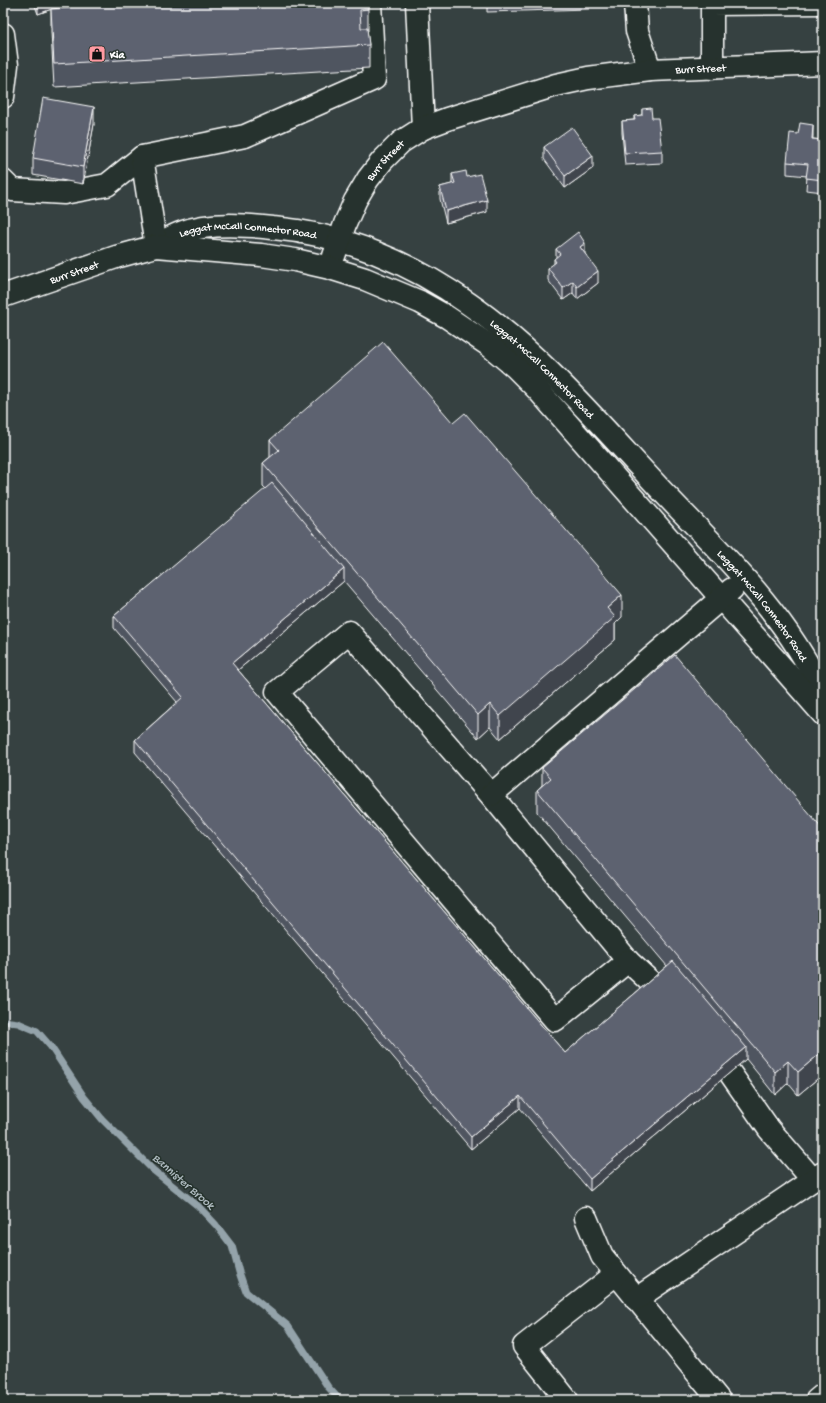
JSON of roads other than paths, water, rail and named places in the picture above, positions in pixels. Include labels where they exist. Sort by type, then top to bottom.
[{"type":"street","points":[[3,181],[12,190],[64,193],[107,186],[142,157],[245,136],[374,79],[370,3]]},
{"type":"street","points":[[417,3],[423,128]]},
{"type":"street","points":[[635,3],[637,31],[650,70]]},
{"type":"street","points":[[712,68],[712,4],[823,3]]},
{"type":"street","points":[[3,34],[7,65],[3,97]]},
{"type":"street","name":"Burr Street","points":[[3,296],[116,257],[156,246],[261,255],[295,260],[330,268],[355,201],[368,179],[382,161],[401,142],[423,128],[556,85],[595,76],[650,70],[823,63]]},
{"type":"street","points":[[142,157],[156,246]]},
{"type":"street","name":"Leggat McCall Connector Road","points":[[156,246],[183,232],[198,228],[228,225],[284,229],[339,241],[380,255],[419,273],[470,304],[520,345],[566,389],[745,578],[788,632],[823,694]]},
{"type":"street","name":"Leggat McCall Connector Road","points":[[330,268],[365,278],[420,302],[447,317],[490,346],[515,367],[561,415],[823,714]]},
{"type":"street","points":[[491,795],[745,578]]},
{"type":"street","points":[[628,961],[555,1020],[277,692],[349,632],[491,795],[628,961],[656,987]]},
{"type":"street","points":[[636,1299],[818,1176],[770,1129],[730,1073]]},
{"type":"street","points":[[586,1218],[602,1256],[719,1400]]},
{"type":"street","points":[[567,1400],[524,1346],[616,1274]]},
{"type":"street","points":[[817,1400],[823,1395]]},
{"type":"waterway","name":"Bannister Brook","points":[[3,1021],[18,1023],[37,1031],[51,1047],[84,1097],[102,1119],[153,1170],[198,1206],[216,1225],[232,1246],[246,1292],[288,1326],[328,1387],[340,1400]]},
{"type":"place","name":"Kia","points":[[97,54]]}]
